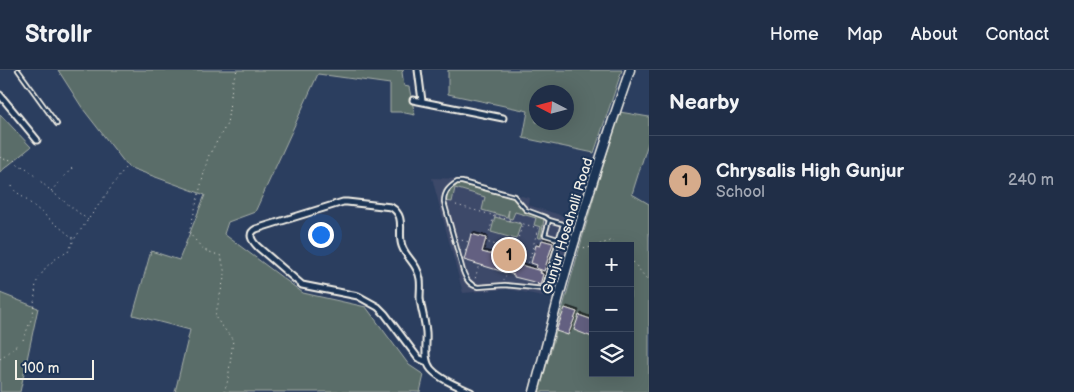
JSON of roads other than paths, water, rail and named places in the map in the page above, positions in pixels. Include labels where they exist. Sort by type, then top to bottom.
[{"type":"street","points":[[418,70],[422,101]]},
{"type":"street","name":"Gunjur Hosahalli Road","points":[[534,392],[574,242],[630,70]]},
{"type":"street","points":[[0,95],[37,140]]},
{"type":"street","points":[[413,100],[503,118]]},
{"type":"street","points":[[427,362],[418,358],[378,307],[358,296],[302,285],[258,247],[252,240],[252,231],[343,202],[391,207],[397,211],[400,219],[401,244],[418,270],[421,280],[420,299],[426,332],[427,362],[432,370],[441,377],[471,392]]},
{"type":"lane","points":[[18,70],[57,124]]},
{"type":"lane","points":[[460,181],[514,196],[526,210],[563,224],[560,234],[544,289],[504,285],[474,286],[466,278],[444,197],[449,188],[460,181]]},
{"type":"lane","points":[[549,220],[545,235],[558,239]]},
{"type":"lane","points":[[560,234],[574,242]]},
{"type":"place","name":"Chrysalis High Gunjur","points":[[509,255]]}]
